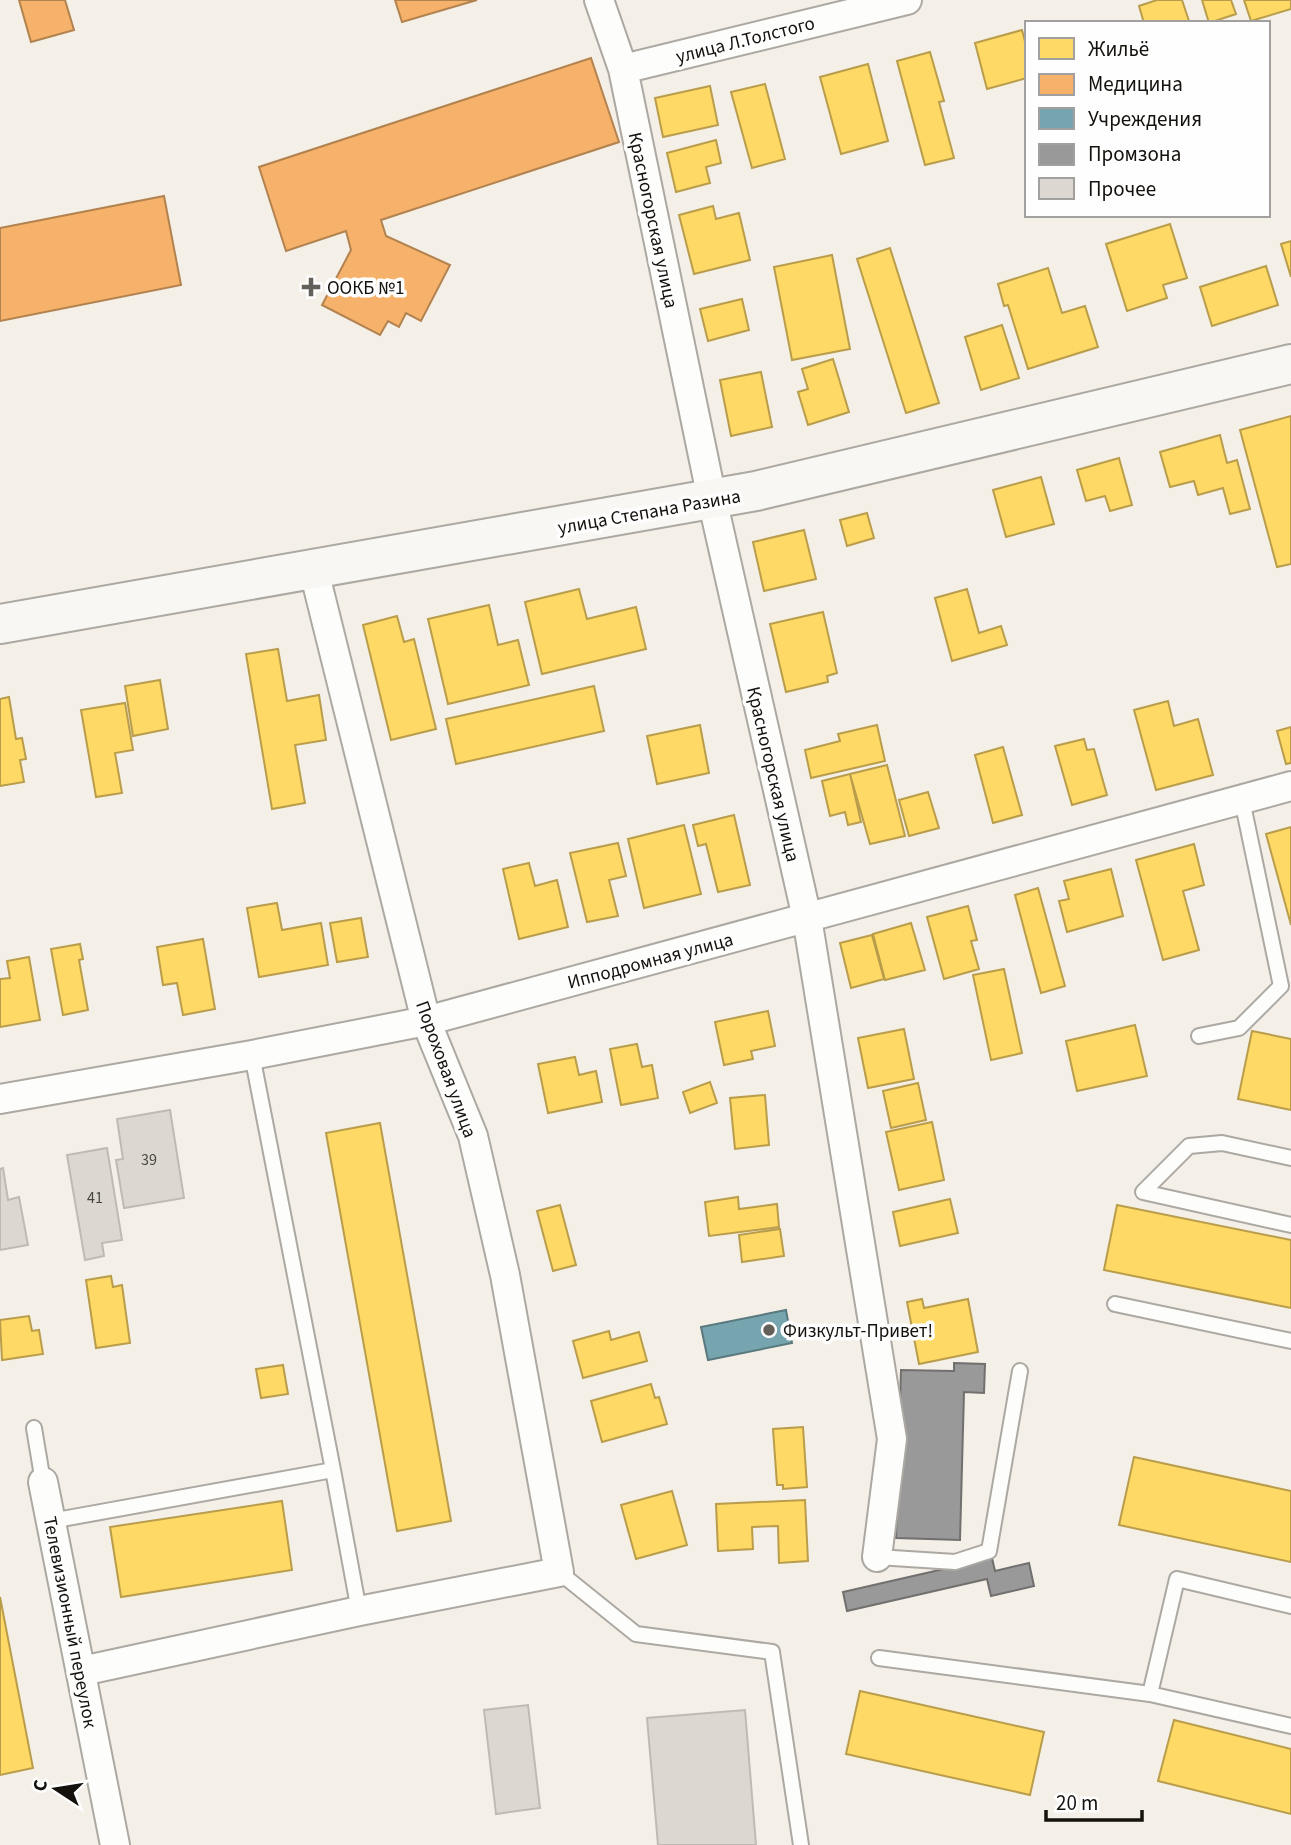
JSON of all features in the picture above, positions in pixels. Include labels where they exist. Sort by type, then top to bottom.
[{"type":"main road","name":"улица Степана Разина","points":[[0,624],[314,571],[756,491],[1291,364]]},
{"type":"street","name":"Красногорская улица","points":[[599,0],[623,69],[712,499],[807,918],[892,1439],[877,1557]]},
{"type":"street","name":"улица Л.Толстого","points":[[623,69],[907,0]]},
{"type":"street","name":"Пороховая улица","points":[[314,571],[426,1021],[473,1136],[505,1275],[559,1572]]},
{"type":"street","name":"Ипподромная улица","points":[[0,1099],[252,1055],[426,1021],[1291,786]]},
{"type":"street","name":"Телевизионный переулок","points":[[43,1482],[115,1845]]},
{"type":"street","points":[[82,1671],[359,1611],[559,1572]]},
{"type":"lane","points":[[1199,1036],[1239,1028],[1281,986],[1242,800]]},
{"type":"lane","points":[[252,1055],[359,1611]]},
{"type":"lane","points":[[1291,1158],[1222,1143],[1189,1146],[1143,1192],[1291,1225]]},
{"type":"lane","points":[[1115,1304],[1291,1341]]},
{"type":"lane","points":[[877,1557],[955,1562],[989,1551],[1020,1370]]},
{"type":"lane","points":[[34,1428],[43,1482]]},
{"type":"lane","points":[[51,1521],[333,1470]]},
{"type":"lane","points":[[559,1572],[636,1634],[772,1652],[801,1845]]},
{"type":"lane","points":[[1150,1694],[1177,1579],[1291,1606]]},
{"type":"lane","points":[[878,1658],[1150,1694],[1291,1726]]},
{"type":"building: Жильё","points":[[1157,0],[1182,0],[1189,21],[1143,21],[1139,6]]},
{"type":"building: Жильё","points":[[1202,0],[1231,0],[1236,14],[1208,21]]},
{"type":"building: Жильё","points":[[1244,0],[1291,0],[1291,9],[1251,21]]},
{"type":"building: Жильё","points":[[1022,30],[1025,41],[1025,79],[987,89],[975,43]]},
{"type":"building: Жильё","points":[[930,52],[944,101],[939,102],[954,158],[925,165],[897,61]]},
{"type":"building: Жильё","points":[[868,64],[888,141],[841,154],[820,77]]},
{"type":"building: Жильё","points":[[765,84],[785,159],[752,168],[731,92]]},
{"type":"building: Жильё","points":[[710,86],[718,125],[663,137],[655,98]]},
{"type":"building: Жильё","points":[[716,140],[721,163],[706,167],[710,183],[676,192],[667,153]]},
{"type":"building: Жильё","points":[[713,206],[716,219],[739,213],[750,260],[694,274],[679,215]]},
{"type":"building: Жильё","points":[[1170,224],[1187,278],[1163,285],[1167,298],[1127,311],[1106,244]]},
{"type":"building: Жильё","points":[[1291,241],[1291,277],[1281,244]]},
{"type":"building: Жильё","points":[[890,248],[939,403],[906,413],[857,259]]},
{"type":"building: Жильё","points":[[832,255],[850,349],[792,360],[774,267]]},
{"type":"building: Жильё","points":[[1266,266],[1278,305],[1212,326],[1200,287]]},
{"type":"building: Жильё","points":[[1048,268],[1062,313],[1085,306],[1098,347],[1028,369],[1008,305],[1004,306],[998,284]]},
{"type":"building: Жильё","points":[[742,299],[749,330],[708,341],[700,309]]},
{"type":"building: Жильё","points":[[1002,325],[1019,378],[981,390],[965,337]]},
{"type":"building: Жильё","points":[[833,359],[849,412],[808,425],[798,392],[808,389],[802,369]]},
{"type":"building: Жильё","points":[[761,372],[772,427],[731,436],[720,380]]},
{"type":"building: Жильё","points":[[1291,416],[1291,564],[1277,567],[1240,430]]},
{"type":"building: Жильё","points":[[1220,435],[1227,463],[1237,460],[1250,509],[1230,514],[1223,488],[1198,495],[1194,481],[1170,487],[1160,452]]},
{"type":"building: Жильё","points":[[1119,458],[1132,505],[1110,511],[1105,496],[1086,501],[1077,470]]},
{"type":"building: Жильё","points":[[1041,477],[1054,524],[1006,537],[993,490]]},
{"type":"building: Жильё","points":[[867,513],[874,538],[847,546],[840,520]]},
{"type":"building: Жильё","points":[[804,530],[816,579],[764,591],[753,542]]},
{"type":"building: Жильё","points":[[579,589],[587,619],[636,607],[646,649],[542,674],[525,602]]},
{"type":"building: Жильё","points":[[967,589],[979,633],[1001,626],[1007,645],[952,661],[935,598]]},
{"type":"building: Жильё","points":[[489,605],[498,645],[518,640],[529,685],[448,704],[428,619]]},
{"type":"building: Жильё","points":[[823,612],[837,673],[827,676],[828,682],[786,692],[770,624]]},
{"type":"building: Жильё","points":[[397,616],[404,642],[414,639],[436,729],[391,740],[363,625]]},
{"type":"building: Жильё","points":[[278,649],[287,701],[319,695],[326,740],[295,745],[305,803],[272,809],[246,654]]},
{"type":"building: Жильё","points":[[160,680],[168,729],[133,736],[125,686]]},
{"type":"building: Жильё","points":[[594,686],[604,731],[456,764],[446,719]]},
{"type":"building: Жильё","points":[[9,697],[16,739],[22,738],[26,759],[20,760],[24,782],[0,786],[0,699]]},
{"type":"building: Жильё","points":[[1168,701],[1174,726],[1198,719],[1213,775],[1156,790],[1134,710]]},
{"type":"building: Жильё","points":[[125,703],[133,750],[115,753],[122,793],[96,797],[81,710]]},
{"type":"building: Жильё","points":[[700,725],[709,773],[657,784],[647,736]]},
{"type":"building: Жильё","points":[[877,725],[885,761],[811,778],[805,750],[840,741],[838,734]]},
{"type":"building: Жильё","points":[[1291,727],[1291,763],[1286,764],[1277,731]]},
{"type":"building: Жильё","points":[[1084,739],[1087,750],[1094,749],[1107,795],[1072,805],[1055,746]]},
{"type":"building: Жильё","points":[[1003,747],[1022,815],[993,823],[975,755]]},
{"type":"building: Жильё","points":[[887,765],[905,836],[870,844],[850,774]]},
{"type":"building: Жильё","points":[[850,774],[861,822],[848,825],[845,812],[830,816],[822,781]]},
{"type":"building: Жильё","points":[[928,792],[939,828],[909,836],[899,800]]},
{"type":"building: Жильё","points":[[734,815],[750,885],[718,892],[706,844],[698,846],[693,825]]},
{"type":"building: Жильё","points":[[684,825],[701,894],[644,908],[628,839]]},
{"type":"building: Жильё","points":[[1291,827],[1291,925],[1266,834]]},
{"type":"building: Жильё","points":[[618,843],[626,876],[609,880],[618,916],[587,922],[570,853]]},
{"type":"building: Жильё","points":[[1194,844],[1204,885],[1183,891],[1199,950],[1163,960],[1136,860]]},
{"type":"building: Жильё","points":[[529,863],[535,886],[557,880],[568,927],[519,939],[503,869]]},
{"type":"building: Жильё","points":[[1111,869],[1123,916],[1067,932],[1059,901],[1069,899],[1064,881]]},
{"type":"building: Жильё","points":[[1038,888],[1065,986],[1041,993],[1015,895]]},
{"type":"building: Жильё","points":[[277,903],[282,930],[321,923],[328,965],[259,977],[247,908]]},
{"type":"building: Жильё","points":[[968,906],[977,940],[971,941],[979,969],[944,979],[927,917]]},
{"type":"building: Жильё","points":[[361,918],[368,957],[337,962],[330,923]]},
{"type":"building: Жильё","points":[[911,923],[925,970],[885,980],[873,934]]},
{"type":"building: Жильё","points":[[872,935],[884,979],[851,988],[840,943]]},
{"type":"building: Жильё","points":[[203,939],[215,1009],[183,1015],[177,983],[163,985],[157,947]]},
{"type":"building: Жильё","points":[[80,944],[83,959],[79,960],[88,1010],[63,1015],[51,949]]},
{"type":"building: Жильё","points":[[29,957],[40,1020],[0,1027],[0,979],[10,978],[7,961]]},
{"type":"building: Жильё","points":[[1004,969],[1022,1053],[991,1060],[973,975]]},
{"type":"building: Жильё","points":[[768,1011],[775,1046],[751,1051],[753,1059],[724,1065],[715,1022]]},
{"type":"building: Жильё","points":[[1135,1025],[1147,1076],[1077,1091],[1066,1041]]},
{"type":"building: Жильё","points":[[904,1029],[914,1079],[868,1088],[858,1038]]},
{"type":"building: Жильё","points":[[1252,1031],[1291,1039],[1291,1110],[1238,1099]]},
{"type":"building: Жильё","points":[[637,1044],[642,1067],[652,1065],[658,1098],[621,1105],[610,1049]]},
{"type":"building: Жильё","points":[[575,1057],[579,1075],[596,1071],[602,1102],[548,1113],[538,1064]]},
{"type":"building: Жильё","points":[[710,1082],[717,1103],[690,1113],[683,1092]]},
{"type":"building: Жильё","points":[[918,1083],[926,1120],[891,1128],[883,1091]]},
{"type":"building: Жильё","points":[[765,1095],[769,1145],[735,1149],[730,1098]]},
{"type":"building: Жильё","points":[[932,1122],[944,1180],[899,1190],[886,1132]]},
{"type":"building: Жильё","points":[[380,1123],[451,1521],[397,1531],[326,1133]]},
{"type":"building: Жильё","points":[[738,1197],[739,1209],[777,1204],[779,1227],[709,1236],[705,1202]]},
{"type":"building: Жильё","points":[[950,1199],[958,1233],[900,1246],[893,1212]]},
{"type":"building: Жильё","points":[[560,1205],[576,1265],[553,1271],[537,1211]]},
{"type":"building: Жильё","points":[[1117,1205],[1291,1240],[1291,1308],[1104,1270]]},
{"type":"building: Жильё","points":[[780,1229],[784,1256],[742,1262],[739,1235]]},
{"type":"building: Жильё","points":[[111,1276],[113,1287],[122,1285],[130,1343],[96,1348],[86,1280]]},
{"type":"building: Жильё","points":[[922,1299],[924,1308],[968,1299],[978,1352],[919,1364],[907,1302]]},
{"type":"building: Жильё","points":[[29,1316],[32,1331],[39,1330],[43,1354],[2,1360],[0,1320]]},
{"type":"building: Жильё","points":[[609,1331],[611,1340],[639,1332],[647,1361],[583,1378],[573,1341]]},
{"type":"building: Жильё","points":[[283,1365],[288,1394],[261,1398],[256,1369]]},
{"type":"building: Жильё","points":[[651,1384],[655,1398],[659,1397],[667,1424],[602,1442],[591,1401]]},
{"type":"building: Жильё","points":[[803,1427],[807,1487],[783,1489],[783,1485],[777,1485],[773,1429]]},
{"type":"building: Жильё","points":[[1134,1457],[1291,1491],[1291,1562],[1119,1525]]},
{"type":"building: Жильё","points":[[672,1491],[687,1545],[636,1559],[621,1505]]},
{"type":"building: Жильё","points":[[805,1500],[808,1561],[779,1563],[778,1526],[752,1527],[753,1549],[718,1551],[716,1504]]},
{"type":"building: Жильё","points":[[282,1501],[292,1570],[121,1597],[110,1527]]},
{"type":"building: Жильё","points":[[0,1597],[33,1768],[0,1775]]},
{"type":"building: Жильё","points":[[860,1691],[1044,1732],[1030,1795],[846,1754]]},
{"type":"building: Жильё","points":[[1174,1720],[1291,1749],[1291,1814],[1158,1781]]},
{"type":"building: Медицина","points":[[19,0],[65,0],[74,30],[31,42]]},
{"type":"building: Медицина","points":[[395,0],[477,0],[402,22]]},
{"type":"building: Медицина","points":[[591,58],[619,142],[381,220],[386,236],[450,265],[421,321],[406,313],[399,327],[388,321],[380,335],[322,305],[351,250],[346,231],[286,251],[259,167]]},
{"type":"building: Медицина","points":[[164,196],[181,285],[0,321],[0,228]]},
{"type":"building: Учреждения","points":[[786,1310],[792,1343],[708,1360],[701,1327]]},
{"type":"building: Промзона","points":[[954,1363],[985,1364],[984,1393],[964,1392],[960,1540],[896,1538],[901,1370],[954,1371]]},
{"type":"building: Промзона","points":[[992,1558],[995,1571],[1029,1563],[1034,1586],[991,1596],[987,1579],[847,1611],[843,1592]]},
{"type":"building: Прочее","points":[[170,1110],[184,1198],[124,1208],[116,1160],[123,1159],[117,1119]]},
{"type":"building: Прочее","points":[[107,1148],[122,1240],[102,1243],[104,1256],[85,1260],[67,1155]]},
{"type":"building: Прочее","points":[[3,1168],[8,1200],[19,1197],[28,1245],[0,1250],[0,1169]]},
{"type":"building: Прочее","points":[[528,1705],[540,1808],[496,1814],[484,1710]]},
{"type":"building: Прочее","points":[[745,1710],[756,1845],[658,1845],[647,1718]]},
{"type":"place","name":"ООКБ №1","points":[[311,287]]},
{"type":"place","name":"Физкульт-Привет!","points":[[769,1330]]}]
